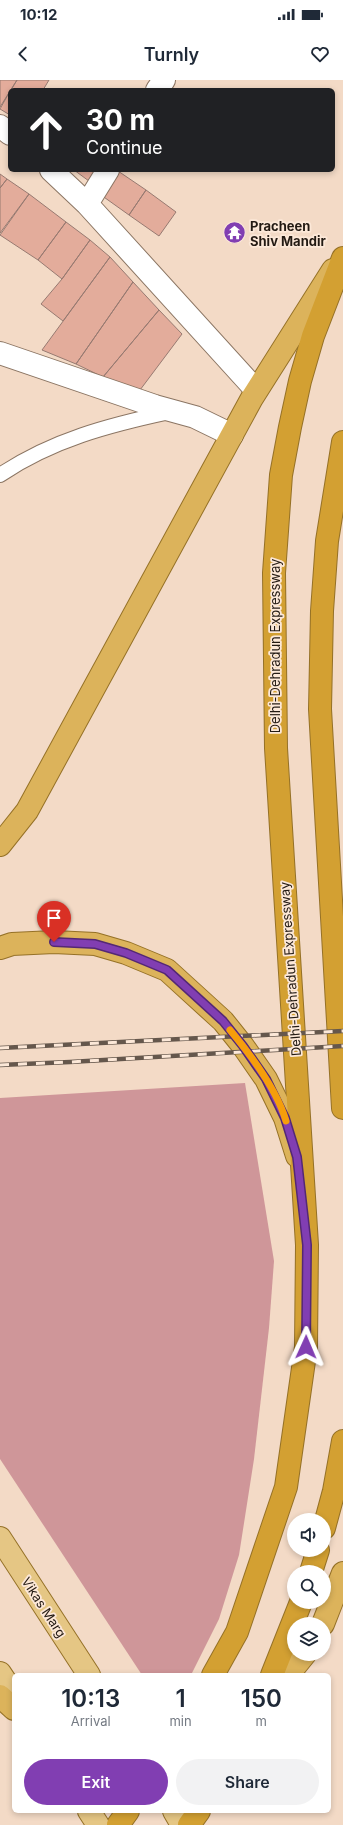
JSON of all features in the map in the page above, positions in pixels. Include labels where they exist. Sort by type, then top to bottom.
[{"type":"highway","points":[[0,845],[27,811],[256,390],[343,254]]},
{"type":"highway","name":"Delhi-Dehradun Expressway","points":[[214,1673],[237,1632],[286,1487],[306,1347],[307,1245],[276,748],[274,573],[280,489],[290,427],[300,381],[313,336],[343,258]]},
{"type":"highway","points":[[343,442],[327,541],[322,611],[320,709],[343,1108]]},
{"type":"highway","points":[[0,948],[12,944],[54,942],[95,944],[126,953],[167,970],[223,1021],[266,1079],[285,1118],[297,1157],[307,1245]]},
{"type":"highway","points":[[328,1513],[334,1491],[343,1441]]},
{"type":"highway","points":[[326,1617],[343,1573]]},
{"type":"highway","points":[[273,1673],[298,1609]]},
{"type":"highway","points":[[290,1673],[299,1661]]},
{"type":"highway","points":[[0,1696],[12,1707]]},
{"type":"highway","points":[[118,1825],[127,1813]]},
{"type":"highway","points":[[189,1825],[198,1813]]},
{"type":"main road","name":"Vikas Marg","points":[[0,1538],[88,1673]]},
{"type":"main road","points":[[0,1673],[12,1691]]},
{"type":"main road","points":[[90,1813],[98,1825]]},
{"type":"main road","points":[[175,1813],[182,1825]]},
{"type":"street","points":[[0,126],[8,132]]},
{"type":"street","points":[[53,172],[87,204],[256,390]]},
{"type":"street","points":[[87,204],[107,172]]},
{"type":"street","points":[[0,353],[172,412],[195,417],[232,435]]},
{"type":"lane","points":[[0,475],[44,450],[68,439],[126,422],[172,412]]},
{"type":"shaded area","points":[[245,1083],[274,1261],[269,1328],[254,1459],[239,1555],[219,1619],[192,1673],[141,1673],[0,1459],[0,1098]]},
{"type":"building","points":[[0,80],[17,80],[12,88],[8,88],[8,94],[0,107]]},
{"type":"building","points":[[17,80],[49,80],[44,88],[12,88]]},
{"type":"building","points":[[8,95],[8,114],[0,109]]},
{"type":"building","points":[[77,172],[102,172],[93,184]]},
{"type":"building","points":[[117,172],[146,190],[129,215],[101,195]]},
{"type":"building","points":[[0,174],[7,179],[0,188]]},
{"type":"building","points":[[7,179],[29,194],[0,233],[0,188]]},
{"type":"building","points":[[146,190],[176,212],[159,236],[129,215]]},
{"type":"building","points":[[29,194],[66,222],[38,260],[0,235]]},
{"type":"building","points":[[66,222],[90,240],[62,279],[38,260]]},
{"type":"building","points":[[90,240],[110,257],[63,321],[41,304],[62,279]]},
{"type":"building","points":[[110,257],[133,282],[76,364],[42,350]]},
{"type":"building","points":[[133,282],[159,310],[103,377],[76,364]]},
{"type":"building","points":[[159,310],[182,334],[140,390],[103,377]]},
{"type":"railway","points":[[0,1048],[343,1031]]},
{"type":"railway","points":[[0,1065],[343,1046]]},
{"type":"slow traffic","points":[[230,1030],[266,1079],[286,1121]]},
{"type":"place","name":"Pracheen Shiv Mandir","points":[[234,233]]},
{"type":"route","points":[[54,942],[95,944],[126,953],[167,970],[223,1021],[266,1079],[285,1118],[297,1157],[307,1245],[306,1347]]}]
